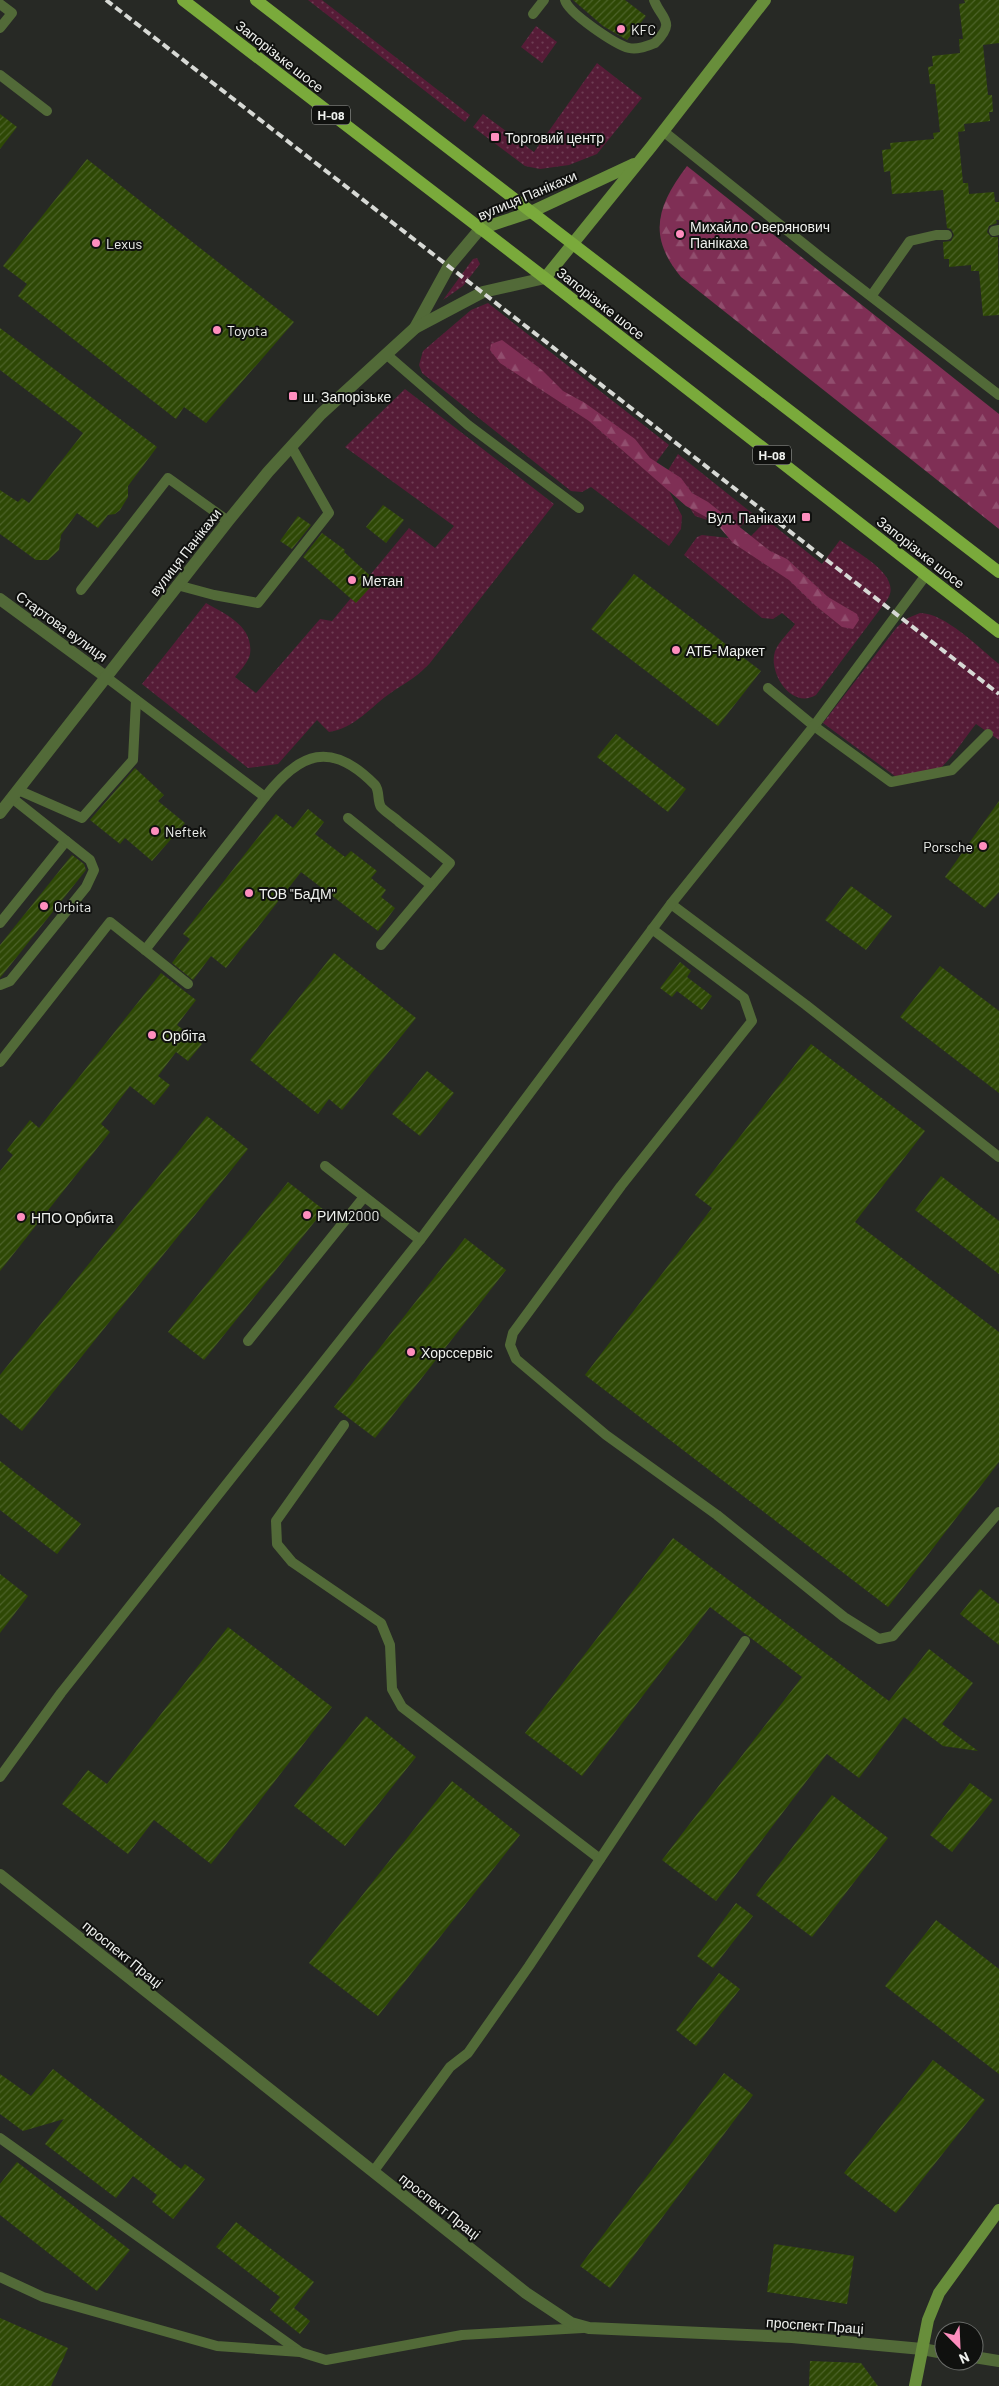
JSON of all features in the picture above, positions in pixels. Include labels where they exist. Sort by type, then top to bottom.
[{"type":"main road","name":"Запорізьке шосе","points":[[183,0],[545,278],[999,632]]},
{"type":"main road","name":"Запорізьке шосе","points":[[256,0],[999,572]]},
{"type":"main road","name":"вулиця Панікахи","points":[[545,278],[639,162],[765,0]]},
{"type":"main road","name":"вулиця Панікахи","points":[[480,229],[531,212],[639,162]]},
{"type":"main road","points":[[915,2386],[928,2320],[939,2293],[999,2210]]},
{"type":"street","name":"вулиця Панікахи","points":[[415,328],[449,266],[480,229]]},
{"type":"street","name":"вулиця Панікахи","points":[[0,813],[228,521],[291,446],[321,414],[415,328],[483,292],[545,278]]},
{"type":"street","name":"Стартова вулиця","points":[[0,599],[106,677]]},
{"type":"street","name":"проспект Праці","points":[[0,1875],[551,2312],[571,2323],[589,2328],[792,2337],[934,2351]]},
{"type":"street","points":[[984,2359],[999,2361]]},
{"type":"lane","points":[[533,14],[544,0]]},
{"type":"lane","points":[[565,0],[570,9],[618,45],[632,49],[655,43],[665,29],[667,22],[664,14],[657,8],[654,0]]},
{"type":"lane","points":[[0,4],[12,13],[0,28]]},
{"type":"lane","points":[[0,75],[47,111]]},
{"type":"lane","points":[[664,130],[824,260],[872,295],[999,395]]},
{"type":"lane","points":[[872,295],[910,241],[936,235],[947,235]]},
{"type":"lane","points":[[386,354],[468,425],[579,508]]},
{"type":"lane","points":[[177,585],[258,604],[329,513],[291,446]]},
{"type":"lane","points":[[81,590],[168,478],[228,521]]},
{"type":"lane","points":[[0,1777],[74,1678],[420,1240],[671,904],[814,726],[926,575]]},
{"type":"lane","points":[[106,677],[266,797]]},
{"type":"lane","points":[[768,688],[814,726],[891,782],[952,770],[988,734]]},
{"type":"lane","points":[[15,794],[82,818],[133,760],[136,700]]},
{"type":"lane","points":[[145,950],[282,775],[315,756],[331,756],[345,762],[377,787],[381,807],[450,863],[381,945]]},
{"type":"lane","points":[[0,985],[10,981],[86,887],[94,870],[90,860],[66,841],[15,794]]},
{"type":"lane","points":[[348,818],[432,885]]},
{"type":"lane","points":[[0,923],[66,841]]},
{"type":"lane","points":[[671,904],[999,1157]]},
{"type":"lane","points":[[0,1062],[110,922],[188,984]]},
{"type":"lane","points":[[652,929],[744,998],[752,1021],[621,1186],[513,1333],[510,1345],[516,1359],[606,1435],[717,1515],[844,1617],[879,1639],[894,1636],[999,1512]]},
{"type":"lane","points":[[325,1166],[420,1240]]},
{"type":"lane","points":[[248,1341],[364,1197]]},
{"type":"lane","points":[[344,1425],[276,1521],[277,1544],[292,1562],[381,1623],[390,1645],[392,1689],[402,1707],[600,1859]]},
{"type":"lane","points":[[373,2172],[450,2067],[468,2053],[529,1966],[745,1641]]},
{"type":"lane","points":[[0,2139],[300,2352]]},
{"type":"lane","points":[[0,2277],[43,2297],[218,2346],[300,2352],[326,2360],[462,2335],[589,2328]]},
{"type":"shaded area","points":[[308,0],[322,0],[470,115],[465,122]]},
{"type":"shaded area","points":[[536,26],[557,42],[542,63],[521,47]]},
{"type":"shaded area","points":[[597,63],[642,98],[597,154],[569,165],[540,169],[525,166],[473,127],[483,114],[534,152]]},
{"type":"shaded area","points":[[477,258],[480,264],[463,286],[443,300],[473,259]]},
{"type":"shaded area","points":[[488,303],[669,445],[655,464],[682,516],[681,529],[669,546],[591,487],[582,492],[571,491],[422,373],[419,365],[423,351],[471,310]]},
{"type":"shaded area","points":[[405,389],[554,504],[430,663],[412,679],[384,698],[363,716],[339,730],[329,732],[317,720],[278,764],[248,768],[142,684],[206,603],[237,622],[243,628],[250,644],[250,654],[244,666],[235,677],[256,693],[320,619],[332,621],[409,528],[435,548],[454,526],[345,447]]},
{"type":"shaded area","points":[[678,454],[753,514],[737,530],[695,516],[667,472]]},
{"type":"shaded area","points":[[767,520],[822,564],[840,540],[867,558],[884,574],[889,582],[891,591],[887,600],[816,695],[807,698],[799,698],[785,689],[776,673],[774,664],[777,647],[795,624],[782,613],[773,619],[762,618],[684,555],[697,537],[702,535],[747,540]]},
{"type":"shaded area","points":[[920,613],[930,615],[951,625],[999,664],[999,740],[976,724],[954,754],[936,772],[915,782],[903,782],[823,723],[897,627],[908,618]]},
{"type":"green space","points":[[687,166],[999,414],[999,529],[681,277],[663,248],[660,221],[669,194]]},
{"type":"green space","points":[[502,340],[542,370],[563,391],[585,403],[635,439],[650,458],[681,478],[692,493],[708,502],[770,551],[787,559],[828,597],[857,614],[859,620],[853,629],[842,627],[816,606],[789,580],[733,543],[715,522],[686,506],[589,421],[500,363],[490,350],[491,344]]},
{"type":"building","name":"KFC","points":[[573,0],[625,0],[646,16],[627,40],[603,26]]},
{"type":"building","points":[[964,0],[999,0],[999,43],[983,45],[988,95],[992,95],[993,112],[989,112],[990,121],[964,124],[965,131],[958,132],[963,183],[968,183],[969,194],[994,192],[995,202],[999,202],[999,220],[996,220],[997,223],[989,226],[987,232],[991,237],[998,237],[999,315],[983,316],[979,271],[971,271],[971,265],[949,267],[949,259],[944,259],[943,242],[951,241],[954,235],[951,229],[947,228],[943,190],[892,194],[890,171],[884,172],[882,150],[891,149],[890,143],[934,139],[933,133],[940,132],[935,84],[930,84],[928,67],[933,66],[932,56],[960,53],[959,39],[963,39],[959,4],[965,3]]},
{"type":"building","points":[[0,114],[17,127],[0,149]]},
{"type":"building","points":[[87,159],[294,322],[206,423],[184,407],[176,419],[18,296],[27,284],[3,266]]},
{"type":"building","points":[[0,328],[157,447],[128,486],[128,497],[120,510],[115,514],[108,515],[98,528],[77,513],[61,535],[59,550],[48,560],[36,560],[0,534],[0,490],[18,502],[22,498],[29,503],[83,433],[0,370]]},
{"type":"building","points":[[383,505],[404,520],[386,543],[366,527]]},
{"type":"building","points":[[298,516],[311,525],[292,549],[280,541]]},
{"type":"building","points":[[322,533],[345,550],[344,552],[376,581],[356,603],[303,557]]},
{"type":"building","name":"АТБ-Маркет","points":[[634,574],[761,671],[718,726],[591,629]]},
{"type":"building","points":[[616,734],[686,789],[668,812],[597,757]]},
{"type":"building","points":[[135,768],[164,795],[158,801],[185,823],[152,861],[125,838],[120,844],[90,820]]},
{"type":"building","name":"Porsche","points":[[999,801],[999,892],[985,908],[945,877]]},
{"type":"building","name":"ТОВ \"БаДМ\"","points":[[308,809],[324,822],[315,834],[345,857],[351,851],[377,871],[371,878],[386,890],[381,897],[395,908],[378,931],[301,872],[226,968],[211,956],[193,980],[172,963],[190,939],[183,934],[276,814],[293,828]]},
{"type":"building","name":"Orbita","points":[[72,855],[84,864],[86,870],[0,978],[0,945]]},
{"type":"building","points":[[851,886],[892,916],[866,950],[825,920]]},
{"type":"building","points":[[334,953],[416,1018],[342,1110],[329,1099],[318,1114],[250,1060]]},
{"type":"building","points":[[680,962],[691,971],[687,977],[712,996],[702,1010],[677,991],[672,997],[660,988]]},
{"type":"building","points":[[940,966],[999,1011],[999,1093],[900,1017]]},
{"type":"building","points":[[161,973],[196,1000],[177,1025],[202,1044],[188,1061],[176,1052],[158,1076],[170,1085],[154,1105],[130,1086],[101,1124],[110,1132],[0,1271],[0,1171],[13,1155],[7,1150],[30,1120],[39,1128]]},
{"type":"building","points":[[811,1044],[925,1131],[855,1222],[999,1332],[999,1462],[888,1607],[585,1375],[712,1208],[695,1195]]},
{"type":"building","points":[[427,1071],[454,1093],[420,1136],[392,1114]]},
{"type":"building","points":[[207,1116],[248,1149],[22,1431],[0,1413],[0,1375]]},
{"type":"building","points":[[941,1176],[999,1221],[999,1274],[915,1210]]},
{"type":"building","points":[[288,1182],[324,1210],[204,1360],[168,1332]]},
{"type":"building","points":[[465,1238],[506,1270],[375,1438],[334,1407]]},
{"type":"building","points":[[0,1461],[81,1524],[57,1554],[0,1510]]},
{"type":"building","points":[[673,1538],[889,1701],[929,1649],[973,1683],[942,1724],[978,1751],[943,1746],[904,1717],[859,1778],[827,1754],[716,1901],[662,1860],[802,1677],[710,1607],[582,1776],[525,1733]]},
{"type":"building","points":[[0,1574],[28,1596],[0,1633]]},
{"type":"building","points":[[980,1589],[999,1604],[999,1645],[960,1614]]},
{"type":"building","points":[[228,1627],[332,1707],[211,1864],[154,1820],[128,1854],[62,1804],[88,1770],[107,1784]]},
{"type":"building","points":[[366,1716],[416,1757],[345,1846],[294,1806]]},
{"type":"building","points":[[452,1781],[520,1835],[378,2016],[309,1963]]},
{"type":"building","points":[[970,1783],[993,1800],[952,1852],[930,1835]]},
{"type":"building","points":[[832,1795],[888,1838],[812,1937],[756,1895]]},
{"type":"building","points":[[736,1903],[753,1916],[713,1968],[697,1956]]},
{"type":"building","points":[[936,1920],[999,1969],[999,2074],[885,1986]]},
{"type":"building","points":[[719,1973],[740,1989],[696,2046],[676,2030]]},
{"type":"building","points":[[933,2060],[985,2100],[896,2213],[844,2173]]},
{"type":"building","points":[[53,2069],[181,2169],[185,2164],[205,2179],[173,2219],[152,2202],[157,2195],[133,2176],[116,2198],[45,2144],[64,2119],[23,2131],[0,2114],[0,2074],[31,2096]]},
{"type":"building","points":[[724,2073],[753,2095],[610,2288],[580,2266]]},
{"type":"building","points":[[17,2162],[130,2250],[97,2291],[0,2215],[0,2184]]},
{"type":"building","points":[[236,2222],[314,2282],[294,2308],[310,2321],[300,2334],[270,2310],[280,2297],[216,2247]]},
{"type":"building","points":[[774,2244],[854,2256],[847,2304],[767,2292]]},
{"type":"building","points":[[0,2318],[68,2348],[51,2386],[0,2386]]},
{"type":"building","points":[[810,2361],[861,2363],[878,2386],[809,2386]]},
{"type":"railway","points":[[106,0],[999,694]]},
{"type":"place","name":"KFC","points":[[621,29]]},
{"type":"place","name":"Торговий центр","points":[[495,137]]},
{"type":"place","name":"Михайло Оверянович Панікаха","points":[[680,234]]},
{"type":"place","name":"Lexus","points":[[96,243]]},
{"type":"place","name":"Toyota","points":[[217,330]]},
{"type":"place","name":"ш. Запорізьке","points":[[293,396]]},
{"type":"place","name":"Вул. Панікахи","points":[[806,517]]},
{"type":"place","name":"Метан","points":[[352,580]]},
{"type":"place","name":"АТБ-Маркет","points":[[676,650]]},
{"type":"place","name":"Neftek","points":[[155,831]]},
{"type":"place","name":"Porsche","points":[[983,846]]},
{"type":"place","name":"ТОВ \"БаДМ\"","points":[[249,893]]},
{"type":"place","name":"Orbita","points":[[44,906]]},
{"type":"place","name":"Орбіта","points":[[152,1035]]},
{"type":"place","name":"РИМ2000","points":[[307,1215]]},
{"type":"place","name":"НПО Орбита","points":[[21,1217]]},
{"type":"place","name":"Хорссервіс","points":[[411,1352]]}]
